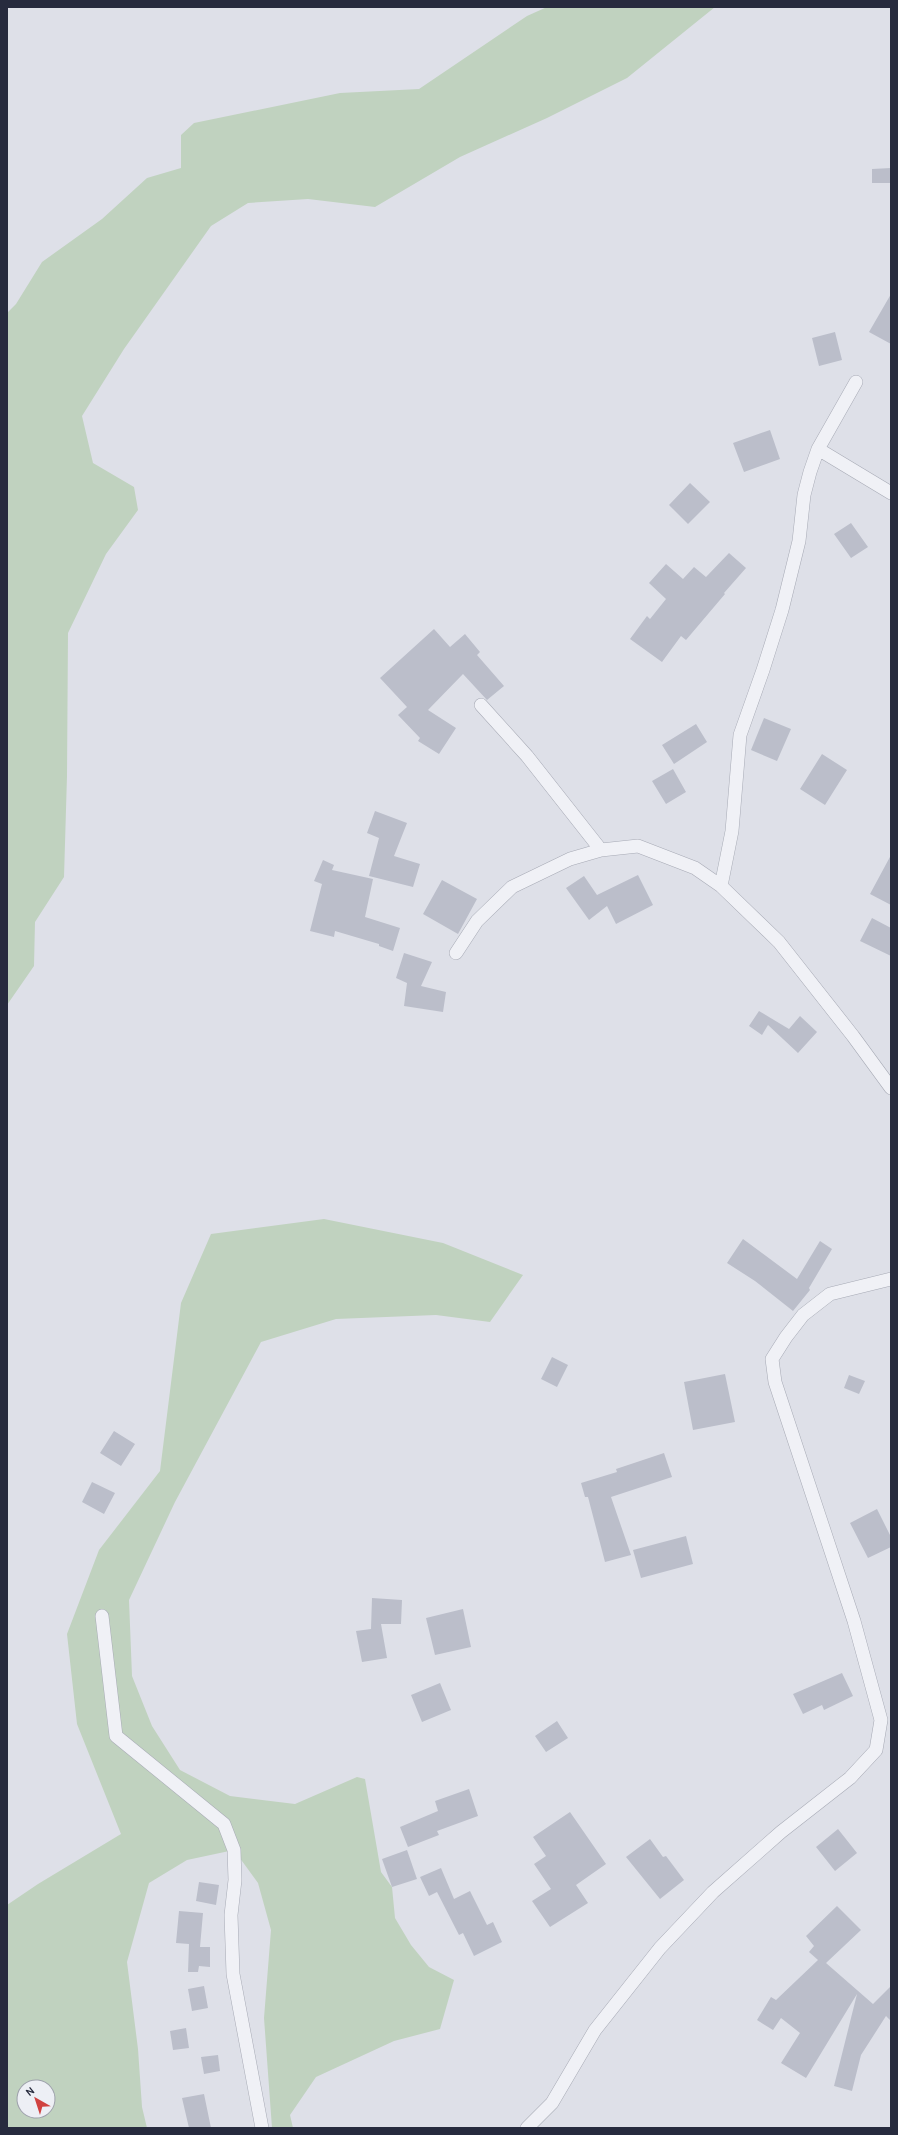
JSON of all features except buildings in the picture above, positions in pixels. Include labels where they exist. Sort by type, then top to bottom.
[{"type":"street","points":[[721,886],[732,831],[740,735],[764,670],[782,610],[799,541],[804,495],[818,449],[856,382]]},
{"type":"street","points":[[818,449],[891,493]]},
{"type":"street","points":[[481,706],[527,756],[602,850]]},
{"type":"street","points":[[456,953],[477,922],[512,887],[570,859],[602,850],[638,846],[695,868],[721,886],[779,942],[853,1036],[891,1088]]},
{"type":"street","points":[[527,2128],[552,2103],[595,2030],[660,1948],[713,1892],[781,1832],[850,1778],[876,1750],[881,1720],[854,1621],[775,1382],[772,1359],[786,1337],[803,1315],[830,1294],[891,1279]]},
{"type":"street","points":[[102,1616],[116,1736],[224,1824],[234,1850],[235,1880],[231,1915],[233,1974],[262,2128]]},
{"type":"green space","points":[[547,7],[715,7],[627,78],[547,118],[460,157],[375,207],[308,199],[248,203],[211,226],[124,349],[82,416],[93,463],[134,487],[138,510],[106,554],[68,633],[67,776],[64,877],[35,922],[34,966],[7,1005],[7,313],[16,304],[42,262],[102,219],[147,178],[181,168],[181,135],[194,123],[340,93],[419,89],[527,16]]},
{"type":"green space","points":[[324,1219],[443,1243],[523,1275],[490,1322],[436,1315],[336,1319],[261,1342],[175,1502],[129,1600],[132,1676],[152,1726],[180,1770],[230,1796],[295,1804],[357,1777],[365,1779],[381,1872],[392,1887],[395,1918],[411,1945],[429,1967],[454,1980],[440,2029],[394,2041],[316,2077],[290,2115],[293,2128],[272,2128],[264,2018],[271,1930],[258,1883],[234,1850],[187,1860],[149,1883],[127,1962],[138,2049],[142,2107],[147,2128],[7,2128],[7,1905],[38,1884],[121,1834],[77,1724],[67,1634],[99,1550],[160,1471],[181,1303],[211,1234]]}]
